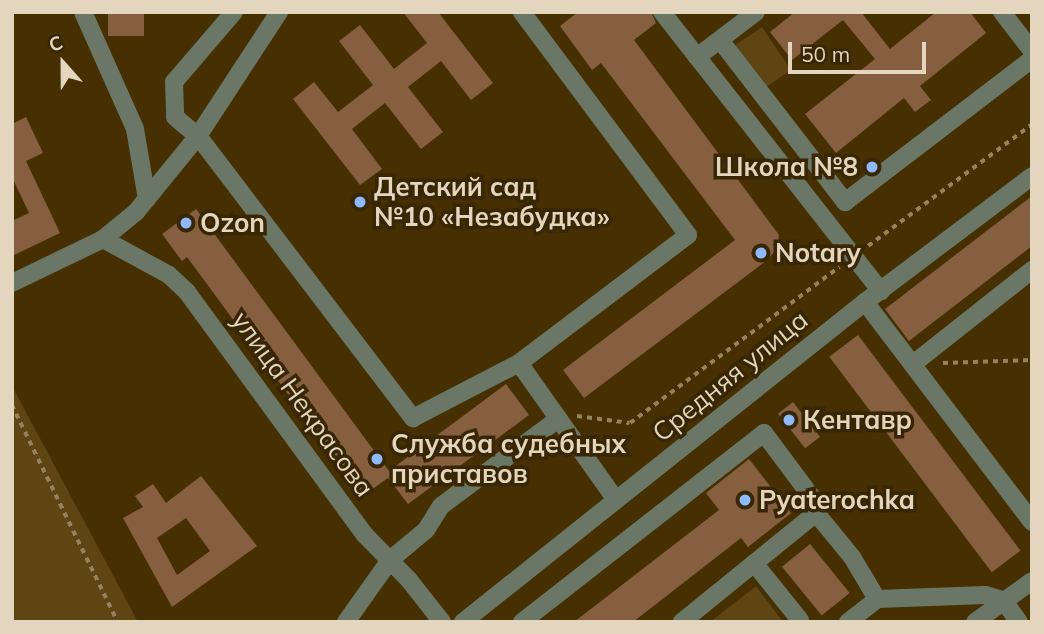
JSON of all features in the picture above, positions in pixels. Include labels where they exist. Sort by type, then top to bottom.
[{"type":"street","points":[[83,12],[135,129],[147,199]]},
{"type":"street","points":[[234,12],[174,82],[175,117],[198,136],[413,418],[519,363],[688,235],[522,12]]},
{"type":"street","points":[[12,283],[103,239],[147,199],[198,136],[279,12]]},
{"type":"street","points":[[662,12],[881,291]]},
{"type":"street","points":[[697,57],[756,12]]},
{"type":"street","points":[[1002,12],[1032,51]]},
{"type":"street","points":[[720,40],[845,202],[1032,59]]},
{"type":"street","name":"Средняя улица","points":[[463,622],[865,302],[1032,176]]},
{"type":"street","name":"улица Некрасова","points":[[103,239],[169,275],[187,292],[365,535],[390,560],[442,622]]},
{"type":"street","points":[[913,364],[1032,270]]},
{"type":"street","points":[[865,302],[1026,502],[1032,522]]},
{"type":"street","points":[[519,363],[616,500]]},
{"type":"street","points":[[346,622],[390,560],[426,530],[441,506],[556,416]]},
{"type":"street","points":[[522,622],[764,433],[811,496],[816,513],[852,557],[877,599]]},
{"type":"street","points":[[682,622],[816,513]]},
{"type":"street","points":[[754,563],[800,620]]},
{"type":"street","points":[[975,622],[1032,581]]},
{"type":"street","points":[[848,622],[877,599],[985,595],[1003,600],[1019,622]]},
{"type":"path","points":[[556,416],[630,423],[1032,124]]},
{"type":"path","points":[[913,364],[1032,360]]},
{"type":"path","points":[[12,405],[118,622]]},
{"type":"shaded area","points":[[762,27],[791,70],[759,92],[730,49]]},
{"type":"shaded area","points":[[12,386],[138,622],[12,622]]},
{"type":"shaded area","points":[[756,586],[783,622],[710,622]]},
{"type":"building","points":[[108,12],[144,12],[144,36],[108,36]]},
{"type":"building","points":[[403,12],[438,12],[493,83],[471,100],[441,61],[408,87],[443,132],[421,149],[385,103],[352,129],[382,169],[360,185],[293,99],[314,82],[338,112],[373,85],[339,41],[360,25],[394,69],[427,43]]},
{"type":"building","points":[[578,12],[651,12],[656,23],[634,40],[779,235],[777,249],[766,261],[584,398],[563,370],[735,240],[601,63],[592,70],[560,26]]},
{"type":"building","points":[[795,12],[861,12],[890,49],[936,12],[970,12],[986,33],[920,86],[931,100],[915,112],[904,98],[836,153],[805,114],[875,59],[843,20],[792,60],[770,32]]},
{"type":"building","points":[[26,117],[43,153],[26,161],[60,233],[12,256],[12,221],[29,213],[12,177],[12,124]]},
{"type":"building","points":[[1032,196],[1032,246],[909,341],[885,309]]},
{"type":"building","points":[[196,209],[389,471],[506,384],[529,415],[408,504],[388,478],[363,496],[187,257],[182,261],[162,234]]},
{"type":"building","points":[[858,335],[1020,551],[992,572],[829,357]]},
{"type":"building","points":[[793,402],[820,437],[805,448],[778,414]]},
{"type":"building","points":[[749,459],[791,513],[748,547],[741,538],[633,622],[574,622],[719,510],[706,493]]},
{"type":"building","points":[[201,476],[257,546],[172,607],[123,518],[143,507],[135,496],[153,484],[166,503]],"holes":[[[186,518],[210,551],[177,575],[157,538]]]},
{"type":"building","points":[[810,544],[850,593],[822,616],[782,567]]},
{"type":"place","name":"Школа №8","points":[[872,167]]},
{"type":"place","name":"Детский сад №10 «Незабудка»","points":[[360,202]]},
{"type":"place","name":"Ozon","points":[[186,223]]},
{"type":"place","name":"Notary","points":[[761,253]]},
{"type":"place","name":"Кентавр","points":[[789,420]]},
{"type":"place","name":"Служба судебных приставов","points":[[377,459]]},
{"type":"place","name":"Pyaterochka","points":[[745,500]]}]
